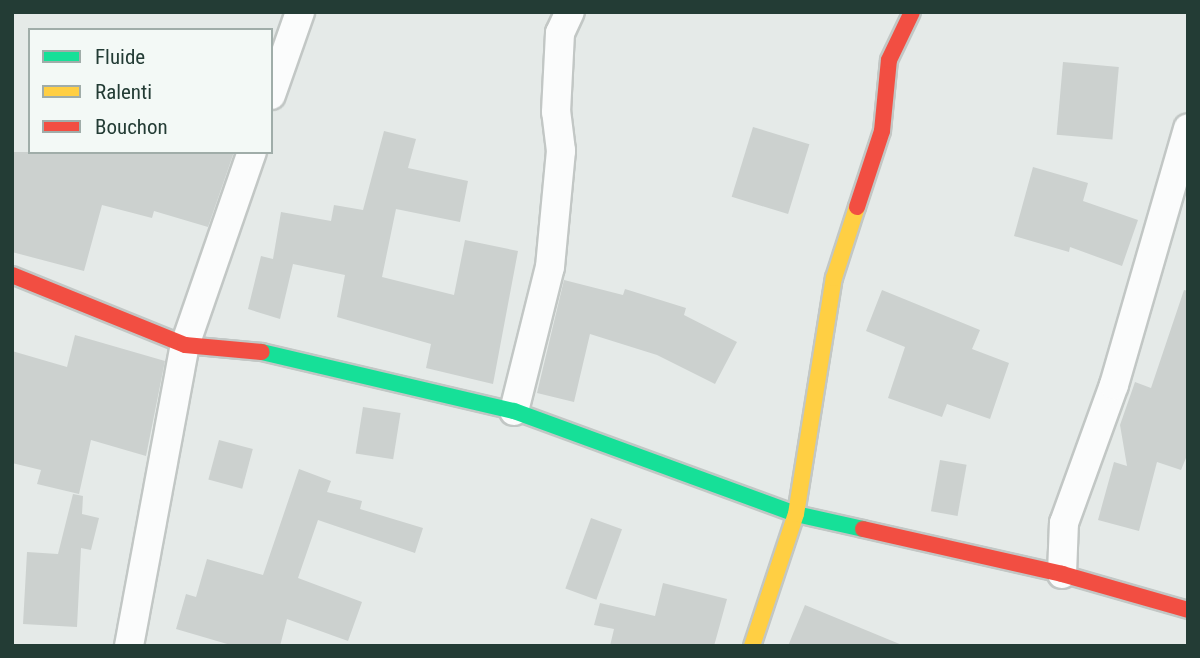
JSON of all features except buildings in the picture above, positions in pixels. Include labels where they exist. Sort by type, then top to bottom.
[{"type":"street","points":[[273,89],[300,12]]},
{"type":"street","points":[[514,411],[550,267],[561,151],[556,112],[560,33],[570,12]]},
{"type":"street","points":[[752,646],[796,514],[834,278],[882,131],[889,60],[912,12]]},
{"type":"street","points":[[1062,574],[1064,523],[1114,385],[1188,128]]},
{"type":"street","points":[[129,646],[185,345],[251,154]]},
{"type":"street","points":[[12,275],[185,345],[257,351],[514,411],[796,514],[1062,574],[1188,610]]},
{"type":"traffic: fast","points":[[262,352],[514,411],[796,514],[863,529]]},
{"type":"traffic: slow","points":[[752,646],[796,514],[834,278],[857,207]]},
{"type":"traffic: jam","points":[[857,207],[882,131],[889,60],[912,12]]},
{"type":"traffic: jam","points":[[12,275],[185,345],[262,352]]},
{"type":"traffic: jam","points":[[863,529],[1062,574],[1188,610]]}]
